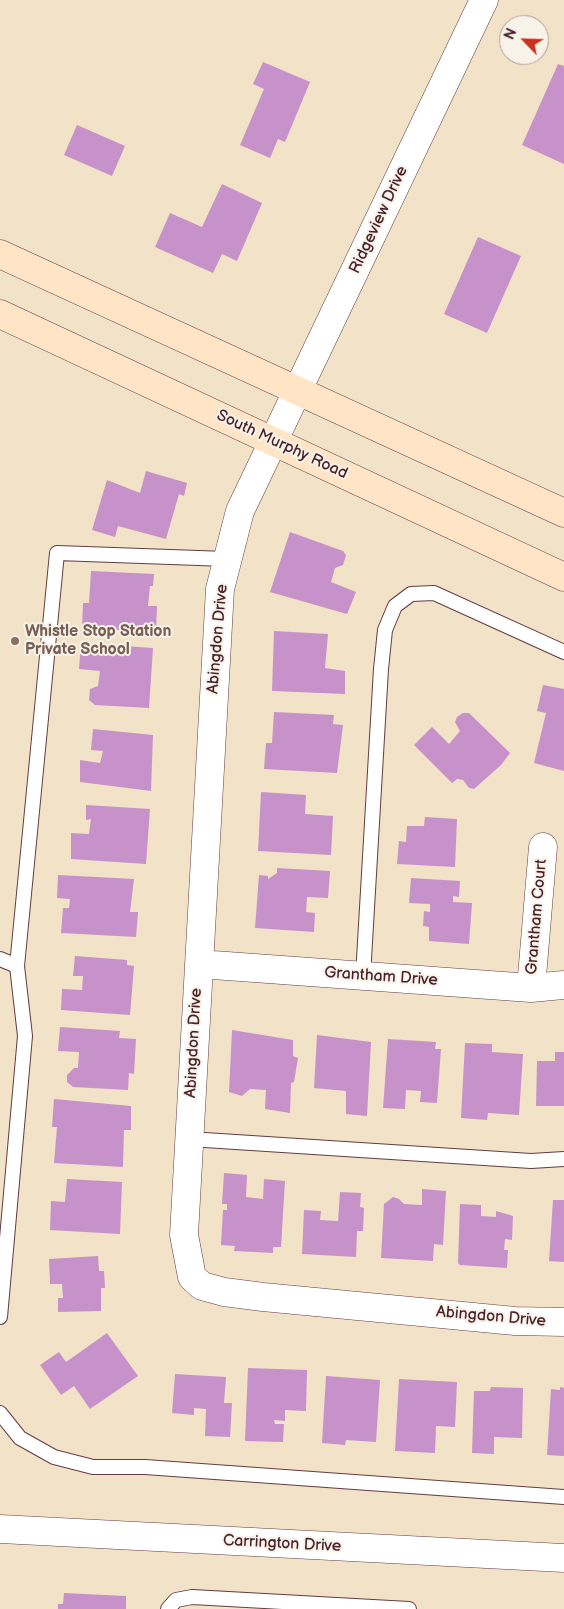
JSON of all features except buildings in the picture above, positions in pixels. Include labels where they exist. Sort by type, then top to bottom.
[{"type":"main road","points":[[0,254],[564,513]]},
{"type":"main road","name":"South Murphy Road","points":[[0,314],[564,577]]},
{"type":"street","name":"Ridgeview Drive","points":[[273,441],[484,0]]},
{"type":"street","name":"Abingdon Drive","points":[[273,441],[240,511],[220,589],[184,1235],[192,1277],[202,1286],[263,1297],[515,1321],[564,1322]]},
{"type":"street","name":"Grantham Court","points":[[531,988],[542,847]]},
{"type":"street","name":"Grantham Drive","points":[[199,964],[531,988],[564,985]]},
{"type":"street","name":"Carrington Drive","points":[[0,1529],[564,1558]]},
{"type":"lane","points":[[0,1317],[25,1036],[17,966],[57,553],[228,559]]},
{"type":"lane","points":[[363,976],[381,669],[385,630],[395,606],[412,594],[434,593],[564,652]]},
{"type":"lane","points":[[0,959],[17,966]]},
{"type":"lane","points":[[189,1139],[531,1161],[564,1159]]},
{"type":"lane","points":[[0,1413],[20,1438],[54,1457],[93,1467],[145,1467],[564,1497]]},
{"type":"lane","points":[[168,1609],[176,1600],[192,1597],[409,1609]]},
{"type":"place","name":"Whistle Stop Station Private School","points":[[15,641]]}]
